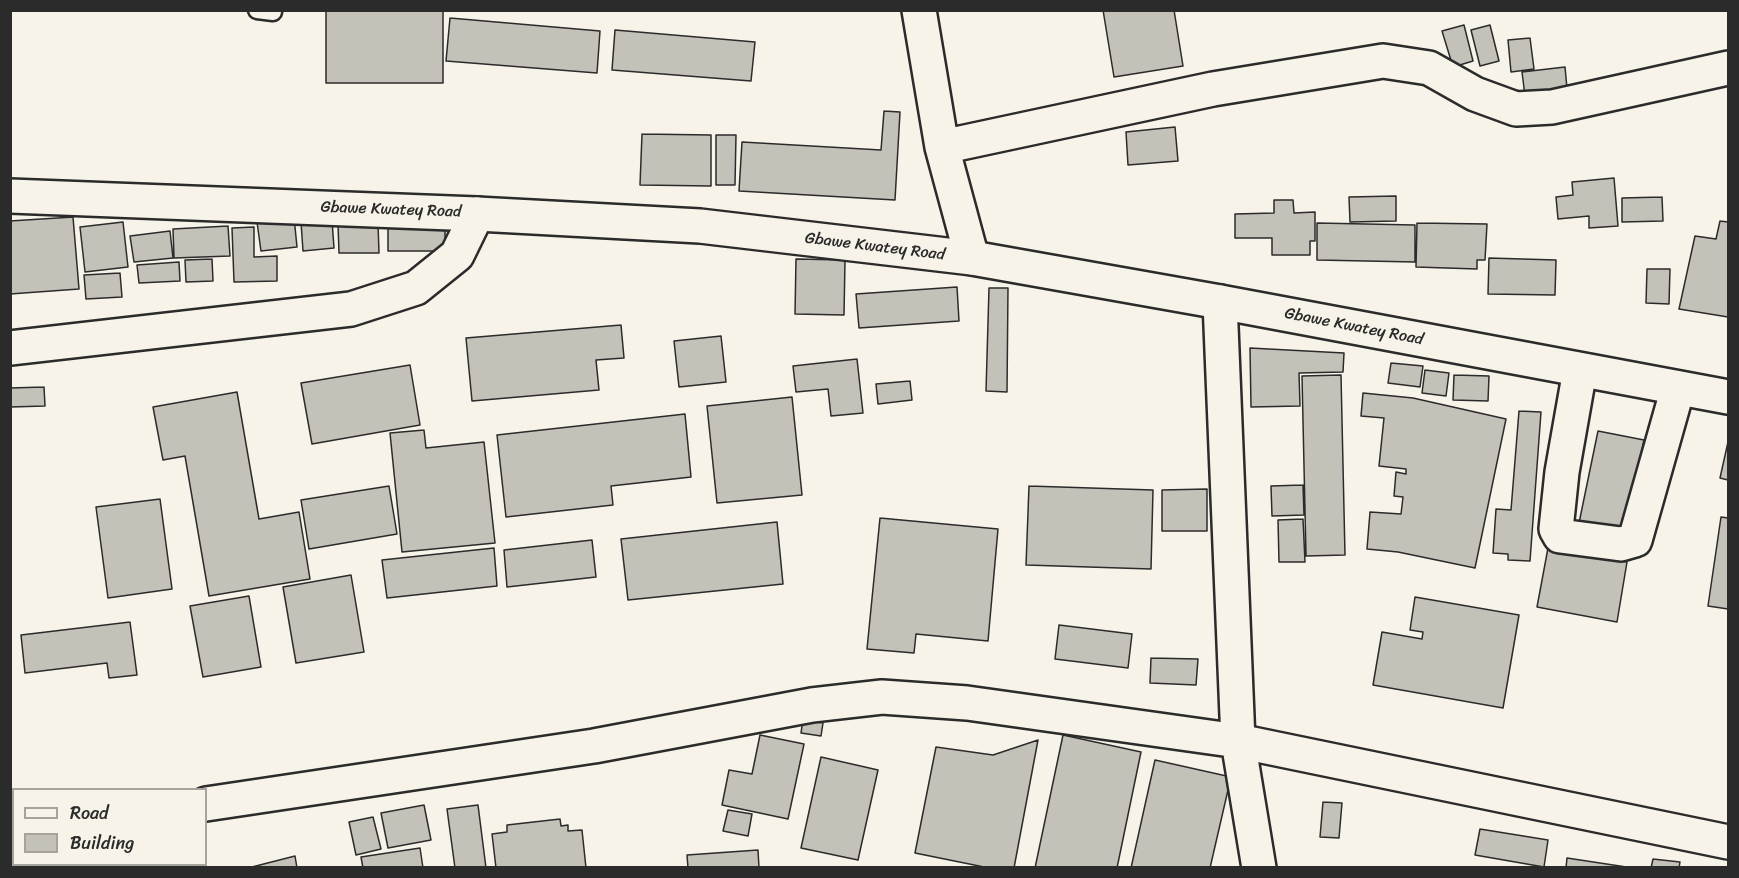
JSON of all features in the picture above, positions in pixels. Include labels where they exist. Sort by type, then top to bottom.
[{"type":"street","points":[[919,10],[942,147],[972,258]]},
{"type":"street","points":[[942,147],[1214,89],[1383,62],[1429,68],[1475,94],[1516,109],[1552,107],[1728,68]]},
{"type":"street","name":"Gbawe Kwatey Road","points":[[10,196],[477,214],[700,226],[972,258],[1728,397]]},
{"type":"street","points":[[10,348],[351,309],[416,288],[457,255],[477,214]]},
{"type":"street","points":[[1220,302],[1238,741],[1259,867]]},
{"type":"street","points":[[1580,370],[1561,484],[1556,529],[1560,536],[1621,544],[1635,540],[1678,388]]},
{"type":"street","points":[[207,804],[594,746],[812,705],[882,697],[967,703],[1238,741],[1728,842]]},
{"type":"building","points":[[326,10],[443,10],[443,83],[326,83]]},
{"type":"building","points":[[1103,10],[1174,10],[1183,66],[1114,77]]},
{"type":"building","points":[[450,18],[600,31],[597,73],[446,61]]},
{"type":"building","points":[[1464,25],[1473,61],[1453,67],[1442,31]]},
{"type":"building","points":[[1490,25],[1499,61],[1480,66],[1471,30]]},
{"type":"building","points":[[615,30],[755,42],[751,81],[612,70]]},
{"type":"building","points":[[1530,38],[1534,69],[1511,72],[1508,40]]},
{"type":"building","points":[[1565,67],[1568,99],[1526,104],[1522,72]]},
{"type":"building","points":[[884,111],[900,112],[895,200],[739,191],[742,142],[881,150]]},
{"type":"building","points":[[1175,127],[1178,161],[1128,165],[1126,132]]},
{"type":"building","points":[[642,134],[711,135],[711,186],[640,185]]},
{"type":"building","points":[[716,135],[736,135],[735,185],[716,185]]},
{"type":"building","points":[[1614,178],[1618,226],[1589,228],[1589,216],[1558,219],[1556,197],[1573,195],[1572,182]]},
{"type":"building","points":[[1396,196],[1396,221],[1350,222],[1349,197]]},
{"type":"building","points":[[1662,197],[1663,221],[1622,222],[1622,198]]},
{"type":"building","points":[[1274,200],[1293,200],[1294,213],[1315,212],[1315,241],[1310,241],[1310,255],[1272,255],[1272,238],[1235,238],[1235,214],[1274,213]]},
{"type":"building","points":[[73,217],[79,289],[10,294],[10,221]]},
{"type":"building","points":[[294,217],[297,247],[261,251],[257,222]]},
{"type":"building","points":[[332,220],[334,248],[303,251],[301,222]]},
{"type":"building","points":[[1720,221],[1728,222],[1728,317],[1679,309],[1695,236],[1716,239]]},
{"type":"building","points":[[123,222],[128,267],[85,272],[80,227]]},
{"type":"building","points":[[378,223],[379,253],[339,253],[338,224]]},
{"type":"building","points":[[1317,223],[1415,225],[1415,262],[1317,260]]},
{"type":"building","points":[[1417,223],[1487,224],[1485,260],[1477,260],[1477,269],[1416,267]]},
{"type":"building","points":[[388,225],[445,225],[445,251],[388,251]]},
{"type":"building","points":[[228,226],[230,256],[174,258],[173,229]]},
{"type":"building","points":[[254,227],[254,257],[277,256],[277,281],[234,282],[232,228]]},
{"type":"building","points":[[170,231],[173,258],[134,262],[130,236]]},
{"type":"building","points":[[1489,258],[1556,260],[1555,295],[1488,294]]},
{"type":"building","points":[[212,259],[213,281],[186,282],[185,260]]},
{"type":"building","points":[[796,259],[845,260],[844,315],[795,314]]},
{"type":"building","points":[[179,262],[180,281],[139,283],[137,265]]},
{"type":"building","points":[[1647,269],[1670,269],[1669,304],[1646,303]]},
{"type":"building","points":[[120,273],[122,297],[86,299],[84,275]]},
{"type":"building","points":[[957,287],[959,321],[859,328],[856,294]]},
{"type":"building","points":[[989,288],[1008,288],[1007,392],[986,391]]},
{"type":"building","points":[[621,325],[624,358],[596,360],[599,390],[472,401],[466,338]]},
{"type":"building","points":[[721,336],[726,382],[679,387],[674,341]]},
{"type":"building","points":[[1250,348],[1344,353],[1343,372],[1299,373],[1300,406],[1251,407]]},
{"type":"building","points":[[857,359],[863,413],[831,416],[828,389],[796,392],[793,366]]},
{"type":"building","points":[[1391,363],[1423,366],[1420,387],[1388,383]]},
{"type":"building","points":[[410,365],[420,425],[312,444],[301,383]]},
{"type":"building","points":[[1425,370],[1449,373],[1446,396],[1422,393]]},
{"type":"building","points":[[1341,375],[1345,555],[1306,556],[1302,376]]},
{"type":"building","points":[[1454,375],[1489,376],[1488,401],[1453,400]]},
{"type":"building","points":[[910,381],[912,400],[878,404],[876,384]]},
{"type":"building","points":[[44,387],[45,406],[10,407],[10,388]]},
{"type":"building","points":[[237,392],[259,519],[299,512],[310,579],[209,596],[185,456],[163,460],[153,407]]},
{"type":"building","points":[[1363,393],[1413,398],[1506,419],[1475,568],[1398,552],[1367,549],[1370,512],[1401,514],[1403,497],[1394,496],[1396,472],[1406,474],[1406,469],[1379,466],[1384,418],[1361,416]]},
{"type":"building","points":[[792,397],[802,495],[717,503],[707,406]]},
{"type":"building","points":[[1519,411],[1541,412],[1530,561],[1508,560],[1508,554],[1493,553],[1496,509],[1511,510]]},
{"type":"building","points":[[685,414],[691,477],[611,486],[613,505],[506,517],[497,435]]},
{"type":"building","points":[[424,430],[426,448],[484,442],[495,543],[402,552],[390,433]]},
{"type":"building","points":[[1598,431],[1644,440],[1626,532],[1579,523]]},
{"type":"building","points":[[1728,442],[1728,480],[1720,478]]},
{"type":"building","points":[[1303,485],[1304,515],[1272,516],[1271,486]]},
{"type":"building","points":[[389,486],[397,534],[309,549],[301,500]]},
{"type":"building","points":[[1029,486],[1153,490],[1151,569],[1026,565]]},
{"type":"building","points":[[1207,489],[1207,531],[1162,531],[1162,490]]},
{"type":"building","points":[[160,499],[172,589],[108,598],[96,507]]},
{"type":"building","points":[[1721,517],[1728,518],[1728,609],[1708,606]]},
{"type":"building","points":[[880,518],[998,529],[988,641],[916,634],[914,653],[867,649]]},
{"type":"building","points":[[1303,519],[1305,562],[1279,562],[1278,520]]},
{"type":"building","points":[[777,522],[783,584],[628,600],[621,539]]},
{"type":"building","points":[[592,540],[596,577],[507,587],[504,550]]},
{"type":"building","points":[[494,548],[497,586],[387,598],[382,560]]},
{"type":"building","points":[[1548,548],[1627,562],[1617,622],[1537,607]]},
{"type":"building","points":[[351,575],[364,652],[296,663],[283,587]]},
{"type":"building","points":[[249,596],[261,667],[203,677],[190,606]]},
{"type":"building","points":[[1415,597],[1519,615],[1503,708],[1373,685],[1382,632],[1422,639],[1423,632],[1410,630]]},
{"type":"building","points":[[130,622],[137,675],[109,678],[107,663],[25,673],[21,635]]},
{"type":"building","points":[[1059,625],[1132,634],[1128,668],[1055,659]]},
{"type":"building","points":[[1151,658],[1198,659],[1196,685],[1150,683]]},
{"type":"building","points":[[803,719],[823,723],[821,736],[801,733]]},
{"type":"building","points":[[760,735],[804,744],[788,819],[722,805],[729,770],[752,774]]},
{"type":"building","points":[[1063,735],[1141,752],[1117,868],[1035,868]]},
{"type":"building","points":[[1038,740],[1014,868],[989,868],[915,853],[936,747],[993,755]]},
{"type":"building","points":[[821,757],[878,770],[858,860],[801,848]]},
{"type":"building","points":[[1155,760],[1231,777],[1210,868],[1131,868]]},
{"type":"building","points":[[1323,802],[1342,803],[1339,838],[1320,837]]},
{"type":"building","points":[[424,805],[431,840],[388,848],[381,813]]},
{"type":"building","points":[[478,805],[486,868],[455,868],[447,809]]},
{"type":"building","points":[[728,810],[752,814],[748,836],[723,831]]},
{"type":"building","points":[[373,817],[381,849],[356,855],[349,822]]},
{"type":"building","points":[[560,819],[561,826],[568,825],[568,831],[582,830],[586,868],[496,868],[492,834],[507,832],[507,825]]},
{"type":"building","points":[[1480,829],[1548,840],[1544,867],[1475,855]]},
{"type":"building","points":[[420,848],[423,868],[363,868],[361,857]]},
{"type":"building","points":[[758,850],[759,868],[688,868],[687,855]]},
{"type":"building","points":[[295,856],[297,868],[248,868]]},
{"type":"building","points":[[1567,858],[1633,868],[1566,868]]},
{"type":"building","points":[[1653,859],[1680,862],[1679,868],[1651,868]]},
{"type":"building","points":[[37,866],[60,866],[60,868],[37,868]]},
{"type":"building","points":[[62,866],[88,866],[88,868],[63,868]]}]
